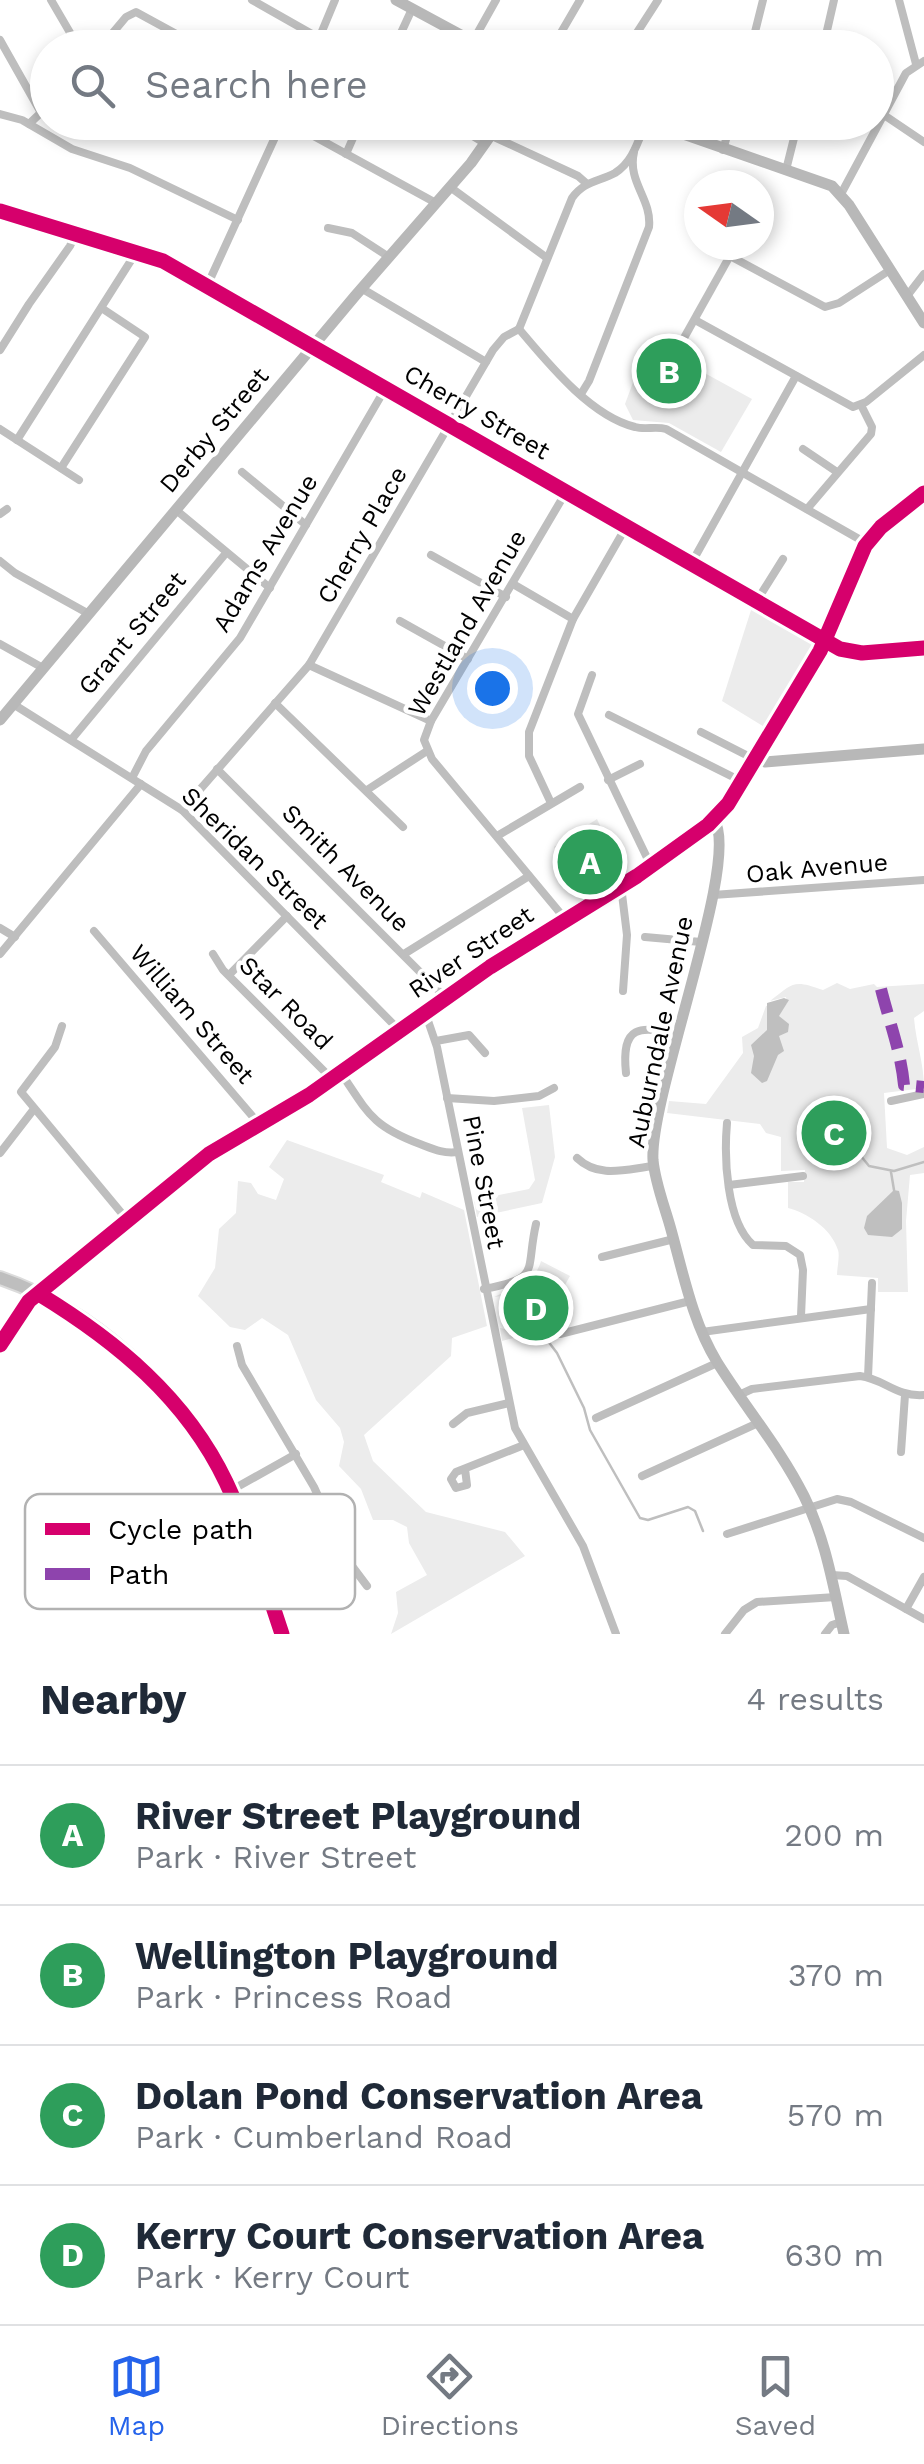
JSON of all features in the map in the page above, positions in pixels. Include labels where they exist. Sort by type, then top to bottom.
[{"type":"main road","points":[[0,1278],[39,1294],[102,1334],[152,1379],[204,1442],[230,1492]]},
{"type":"main road","points":[[273,1609],[282,1634]]},
{"type":"street","points":[[51,0],[68,30]]},
{"type":"street","points":[[252,0],[305,30]]},
{"type":"street","points":[[322,30],[335,0]]},
{"type":"street","points":[[396,0],[452,30]]},
{"type":"street","points":[[484,30],[496,0]]},
{"type":"street","points":[[562,30],[580,0]]},
{"type":"street","points":[[638,30],[658,0]]},
{"type":"street","points":[[755,30],[763,0]]},
{"type":"street","points":[[827,30],[834,0]]},
{"type":"street","points":[[894,95],[906,72],[920,63],[899,0]]},
{"type":"street","points":[[402,30],[412,9]]},
{"type":"street","points":[[115,30],[126,16],[136,12],[169,30]]},
{"type":"street","points":[[0,40],[30,87]]},
{"type":"street","points":[[0,114],[29,124]]},
{"type":"street","points":[[894,122],[924,142]]},
{"type":"street","points":[[57,140],[130,168],[238,220]]},
{"type":"street","points":[[207,286],[276,140]]},
{"type":"street","points":[[319,140],[436,203]]},
{"type":"street","points":[[346,154],[352,140]]},
{"type":"street","points":[[488,140],[580,176],[586,183]]},
{"type":"street","name":"Derby Street","points":[[0,720],[488,140]]},
{"type":"street","points":[[639,140],[623,167],[586,183],[570,201],[520,329],[581,394],[625,424],[664,428],[866,543]]},
{"type":"street","points":[[696,140],[824,182],[840,194],[924,323]]},
{"type":"street","points":[[723,150],[726,140]]},
{"type":"street","points":[[786,170],[794,140]]},
{"type":"street","points":[[840,194],[870,140]]},
{"type":"street","points":[[581,394],[590,381],[649,228],[648,208],[632,172],[634,152]]},
{"type":"street","points":[[606,177],[637,188]]},
{"type":"street","points":[[450,187],[548,258]]},
{"type":"street","name":"Cherry Street","points":[[0,211],[154,256],[826,641],[854,652],[924,648]]},
{"type":"street","points":[[328,228],[356,235],[389,257]]},
{"type":"street","points":[[0,350],[76,233]]},
{"type":"street","points":[[17,440],[137,251]]},
{"type":"street","points":[[676,354],[728,260]]},
{"type":"street","points":[[737,260],[822,307],[839,303],[890,270]]},
{"type":"street","points":[[907,296],[924,274]]},
{"type":"street","points":[[362,288],[486,362]]},
{"type":"street","points":[[60,468],[145,338],[103,309]]},
{"type":"street","points":[[694,320],[850,406],[861,405],[924,356]]},
{"type":"street","name":"Cherry Place","points":[[182,810],[308,664],[498,343],[520,329]]},
{"type":"street","points":[[691,564],[796,376]]},
{"type":"street","name":"Adams Avenue","points":[[132,778],[146,751],[238,641],[385,388]]},
{"type":"street","points":[[806,509],[871,434],[872,426],[861,405]]},
{"type":"street","points":[[0,429],[79,480]]},
{"type":"street","points":[[803,449],[837,472]]},
{"type":"street","points":[[242,472],[306,525]]},
{"type":"street","name":"Westland Avenue","points":[[566,492],[424,737],[427,751],[566,920]]},
{"type":"street","name":"River Street","points":[[39,1294],[209,1154],[336,1076],[425,1012],[621,886],[714,820],[826,641],[866,543],[924,493]]},
{"type":"street","points":[[176,510],[270,588]]},
{"type":"street","points":[[552,803],[530,759],[528,739],[573,619],[626,527]]},
{"type":"street","name":"Grant Street","points":[[70,740],[226,552]]},
{"type":"street","points":[[432,554],[506,597]]},
{"type":"street","points":[[756,602],[783,559]]},
{"type":"street","points":[[0,561],[89,614]]},
{"type":"street","points":[[513,584],[573,619]]},
{"type":"street","points":[[400,621],[468,659]]},
{"type":"street","points":[[0,644],[43,668]]},
{"type":"street","points":[[308,664],[431,721]]},
{"type":"street","points":[[592,675],[578,714],[651,866]]},
{"type":"street","points":[[275,703],[402,827]]},
{"type":"street","name":"Sheridan Street","points":[[13,704],[182,810],[400,1030]]},
{"type":"street","points":[[610,715],[741,781]]},
{"type":"street","points":[[701,732],[764,762],[924,749]]},
{"type":"street","points":[[366,790],[427,751]]},
{"type":"street","points":[[608,780],[640,764]]},
{"type":"street","name":"Smith Avenue","points":[[217,769],[446,998]]},
{"type":"street","points":[[0,954],[142,784]]},
{"type":"street","points":[[497,836],[580,787]]},
{"type":"street","name":"Auburndale Avenue","points":[[714,820],[720,835],[713,895],[656,1133],[654,1166],[702,1332],[810,1507],[832,1575],[842,1628]]},
{"type":"street","points":[[404,954],[529,876]]},
{"type":"street","name":"Oak Avenue","points":[[713,895],[924,880]]},
{"type":"street","points":[[621,886],[627,934],[623,991]]},
{"type":"street","points":[[229,975],[286,916]]},
{"type":"street","points":[[0,928],[15,936]]},
{"type":"street","name":"William Street","points":[[94,931],[259,1124]]},
{"type":"street","points":[[645,937],[701,942]]},
{"type":"street","name":"Star Road","points":[[213,954],[229,975],[336,1076],[384,1129],[438,1151],[458,1152]]},
{"type":"street","name":"Pine Street","points":[[425,1012],[436,1041],[514,1428],[582,1546],[616,1634]]},
{"type":"street","points":[[62,1026],[55,1047],[22,1088],[22,1094],[129,1222]]},
{"type":"street","points":[[626,1073],[625,1047],[634,1032],[646,1028],[678,1035]]},
{"type":"street","points":[[436,1041],[467,1035],[485,1053]]},
{"type":"street","points":[[447,1098],[491,1102],[539,1096],[554,1088]]},
{"type":"street","points":[[891,1101],[924,1094]]},
{"type":"street","points":[[0,1154],[34,1109]]},
{"type":"street","points":[[727,1124],[729,1184],[748,1240],[761,1248],[788,1247],[802,1258],[801,1316]]},
{"type":"street","points":[[577,1158],[600,1172],[654,1166]]},
{"type":"street","points":[[729,1184],[802,1176]]},
{"type":"street","points":[[484,1289],[512,1284],[526,1274],[532,1262],[536,1224]]},
{"type":"street","points":[[602,1258],[674,1240]]},
{"type":"street","points":[[868,1377],[872,1284]]},
{"type":"street","points":[[0,1345],[26,1304],[39,1294]]},
{"type":"street","points":[[560,1334],[690,1301]]},
{"type":"street","points":[[702,1332],[871,1309]]},
{"type":"street","points":[[237,1346],[242,1366],[318,1494]]},
{"type":"street","points":[[596,1418],[718,1363]]},
{"type":"street","points":[[739,1395],[752,1389],[868,1377],[905,1395],[924,1395]]},
{"type":"street","points":[[901,1452],[905,1395]]},
{"type":"street","points":[[452,1424],[467,1413],[508,1403]]},
{"type":"street","points":[[642,1476],[758,1423]]},
{"type":"street","points":[[461,1470],[524,1446]]},
{"type":"street","points":[[230,1492],[296,1454]]},
{"type":"street","points":[[726,1534],[832,1500],[845,1500],[924,1538]]},
{"type":"street","points":[[355,1570],[367,1586]]},
{"type":"street","points":[[832,1575],[844,1576],[924,1618]]},
{"type":"street","points":[[906,1609],[924,1577]]},
{"type":"street","points":[[726,1634],[744,1610],[757,1602],[836,1597]]},
{"type":"street","points":[[825,1634],[832,1625],[842,1628]]},
{"type":"shaded area","points":[[648,342],[752,399],[721,452],[669,423],[633,420],[625,404]]},
{"type":"shaded area","points":[[752,607],[813,645],[802,671],[766,728],[722,701]]},
{"type":"shaded area","points":[[597,819],[623,876],[587,898],[554,847]]},
{"type":"shaded area","points":[[837,983],[850,989],[874,984],[924,984],[924,1011],[914,1018],[924,1088],[884,1093],[887,1148],[907,1155],[924,1147],[924,1173],[910,1175],[906,1221],[908,1292],[878,1292],[878,1278],[837,1275],[839,1253],[830,1235],[810,1218],[788,1208],[788,1182],[804,1182],[805,1170],[781,1171],[781,1137],[766,1133],[760,1124],[667,1113],[669,1101],[706,1104],[743,1053],[742,1037],[758,1028],[766,1006],[787,1004],[786,997],[770,1001],[784,990],[799,984],[823,990]]},
{"type":"shaded area","points":[[789,1000],[779,1016],[789,1024],[788,1032],[779,1036],[784,1051],[762,1083],[751,1073],[751,1045],[767,1030],[767,1003]]},
{"type":"shaded area","points":[[549,1105],[555,1157],[542,1203],[477,1217],[474,1200],[529,1189],[535,1180],[522,1108]]},
{"type":"shaded area","points":[[287,1140],[384,1175],[381,1182],[420,1198],[422,1192],[464,1210],[487,1326],[452,1338],[451,1356],[364,1435],[373,1461],[426,1512],[505,1532],[525,1556],[391,1634],[398,1613],[396,1592],[427,1575],[409,1543],[407,1527],[393,1520],[373,1520],[361,1489],[339,1466],[344,1442],[340,1428],[316,1400],[288,1335],[262,1318],[245,1330],[230,1327],[198,1296],[215,1268],[219,1229],[236,1213],[238,1181],[251,1183],[258,1194],[276,1200],[284,1179],[269,1167]]},
{"type":"shaded area","points":[[894,1190],[899,1191],[902,1203],[902,1229],[892,1237],[868,1235],[864,1228],[867,1216]]},
{"type":"shaded area","points":[[541,1261],[570,1276],[534,1340],[517,1337],[502,1341],[500,1328],[505,1329],[518,1318],[525,1293],[494,1297],[528,1281]]},
{"type":"waterway","points":[[839,1140],[852,1145],[869,1166],[894,1171],[924,1162]]},
{"type":"waterway","points":[[891,1172],[894,1190]]},
{"type":"waterway","points":[[513,1333],[541,1332],[557,1353],[584,1408],[590,1430],[640,1518],[648,1520],[688,1507],[695,1511],[703,1531]]},
{"type":"marked path","points":[[881,989],[904,1085],[924,1087]]},
{"type":"cycle path","points":[[0,211],[163,261],[840,649],[862,653],[924,648]]},
{"type":"cycle path","points":[[0,1345],[29,1301],[209,1154],[309,1095],[490,967],[637,876],[708,825],[728,804],[820,651],[865,546],[881,527],[924,493]]},
{"type":"cycle path","points":[[39,1294],[95,1331],[170,1398],[210,1452],[231,1494]]},
{"type":"cycle path","points":[[274,1609],[282,1634]]},
{"type":"place","name":"Wellington Playground","points":[[669,371]]},
{"type":"place","name":"River Street Playground","points":[[590,862]]},
{"type":"place","name":"Dolan Pond Conservation Area","points":[[834,1133]]},
{"type":"place","name":"Kerry Court Conservation Area","points":[[536,1308]]}]
